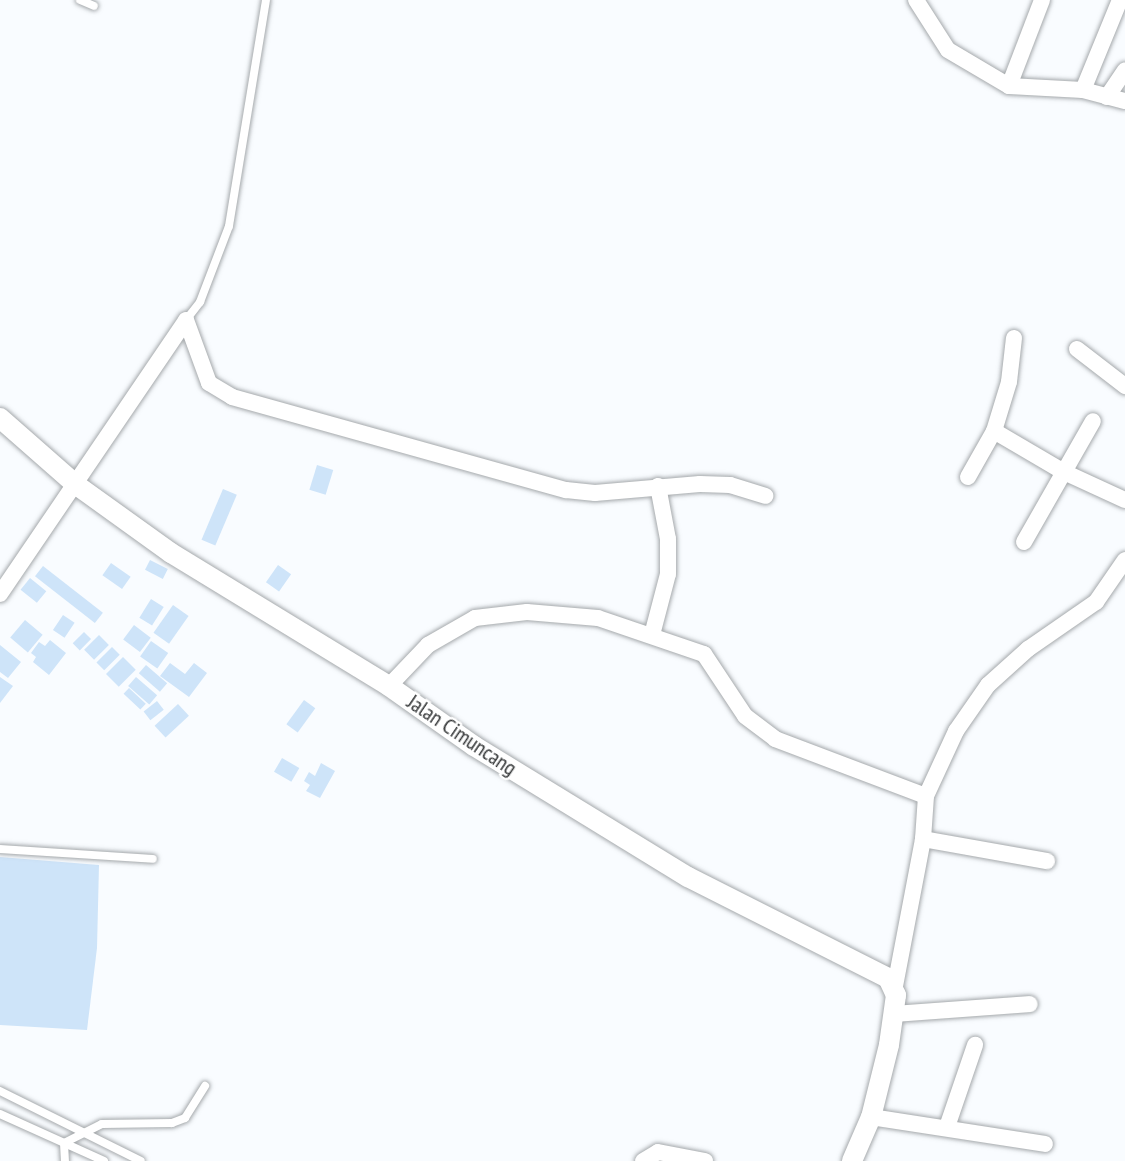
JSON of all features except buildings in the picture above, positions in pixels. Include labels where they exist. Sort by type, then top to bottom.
[{"type":"street","points":[[916,0],[948,50],[1009,86],[1083,90],[1125,101]]},
{"type":"street","points":[[1009,86],[1042,0]]},
{"type":"street","points":[[1083,90],[1120,0]]},
{"type":"street","points":[[1107,97],[1125,70]]},
{"type":"street","points":[[0,594],[186,320]]},
{"type":"street","points":[[186,320],[209,383],[232,397],[566,490],[595,493],[658,486],[730,485],[765,496]]},
{"type":"street","points":[[968,477],[994,431],[1009,382],[1014,338]]},
{"type":"street","points":[[1077,349],[1125,386]]},
{"type":"street","name":"Jalan Cimuncang","points":[[0,418],[75,484],[171,553],[389,686],[474,746],[688,877],[854,958],[895,986]]},
{"type":"street","points":[[1023,543],[1093,421]]},
{"type":"street","points":[[994,431],[1064,472],[1125,500]]},
{"type":"street","points":[[652,635],[668,574],[668,539],[658,486]]},
{"type":"street","points":[[852,1161],[871,1117],[889,1045],[895,1014],[895,986],[923,839],[926,796],[956,731],[988,685],[1028,649],[1096,602],[1125,560]]},
{"type":"street","points":[[389,686],[440,636],[495,613],[575,614],[652,635],[710,659],[745,716],[775,739],[926,796]]},
{"type":"street","points":[[923,839],[1047,861]]},
{"type":"street","points":[[895,1014],[1030,1004]]},
{"type":"street","points":[[947,1127],[975,1045]]},
{"type":"street","points":[[871,1117],[1045,1144]]},
{"type":"street","points":[[644,1161],[658,1152],[705,1161]]},
{"type":"lane","points":[[80,0],[94,6]]},
{"type":"lane","points":[[186,320],[200,302],[229,226],[266,0]]},
{"type":"lane","points":[[0,849],[153,859]]},
{"type":"lane","points":[[64,1143],[81,1131],[102,1124],[172,1123],[185,1118],[205,1086]]},
{"type":"lane","points":[[0,1091],[141,1161]]},
{"type":"lane","points":[[0,1114],[104,1161]]},
{"type":"lane","points":[[64,1143],[65,1161]]}]
